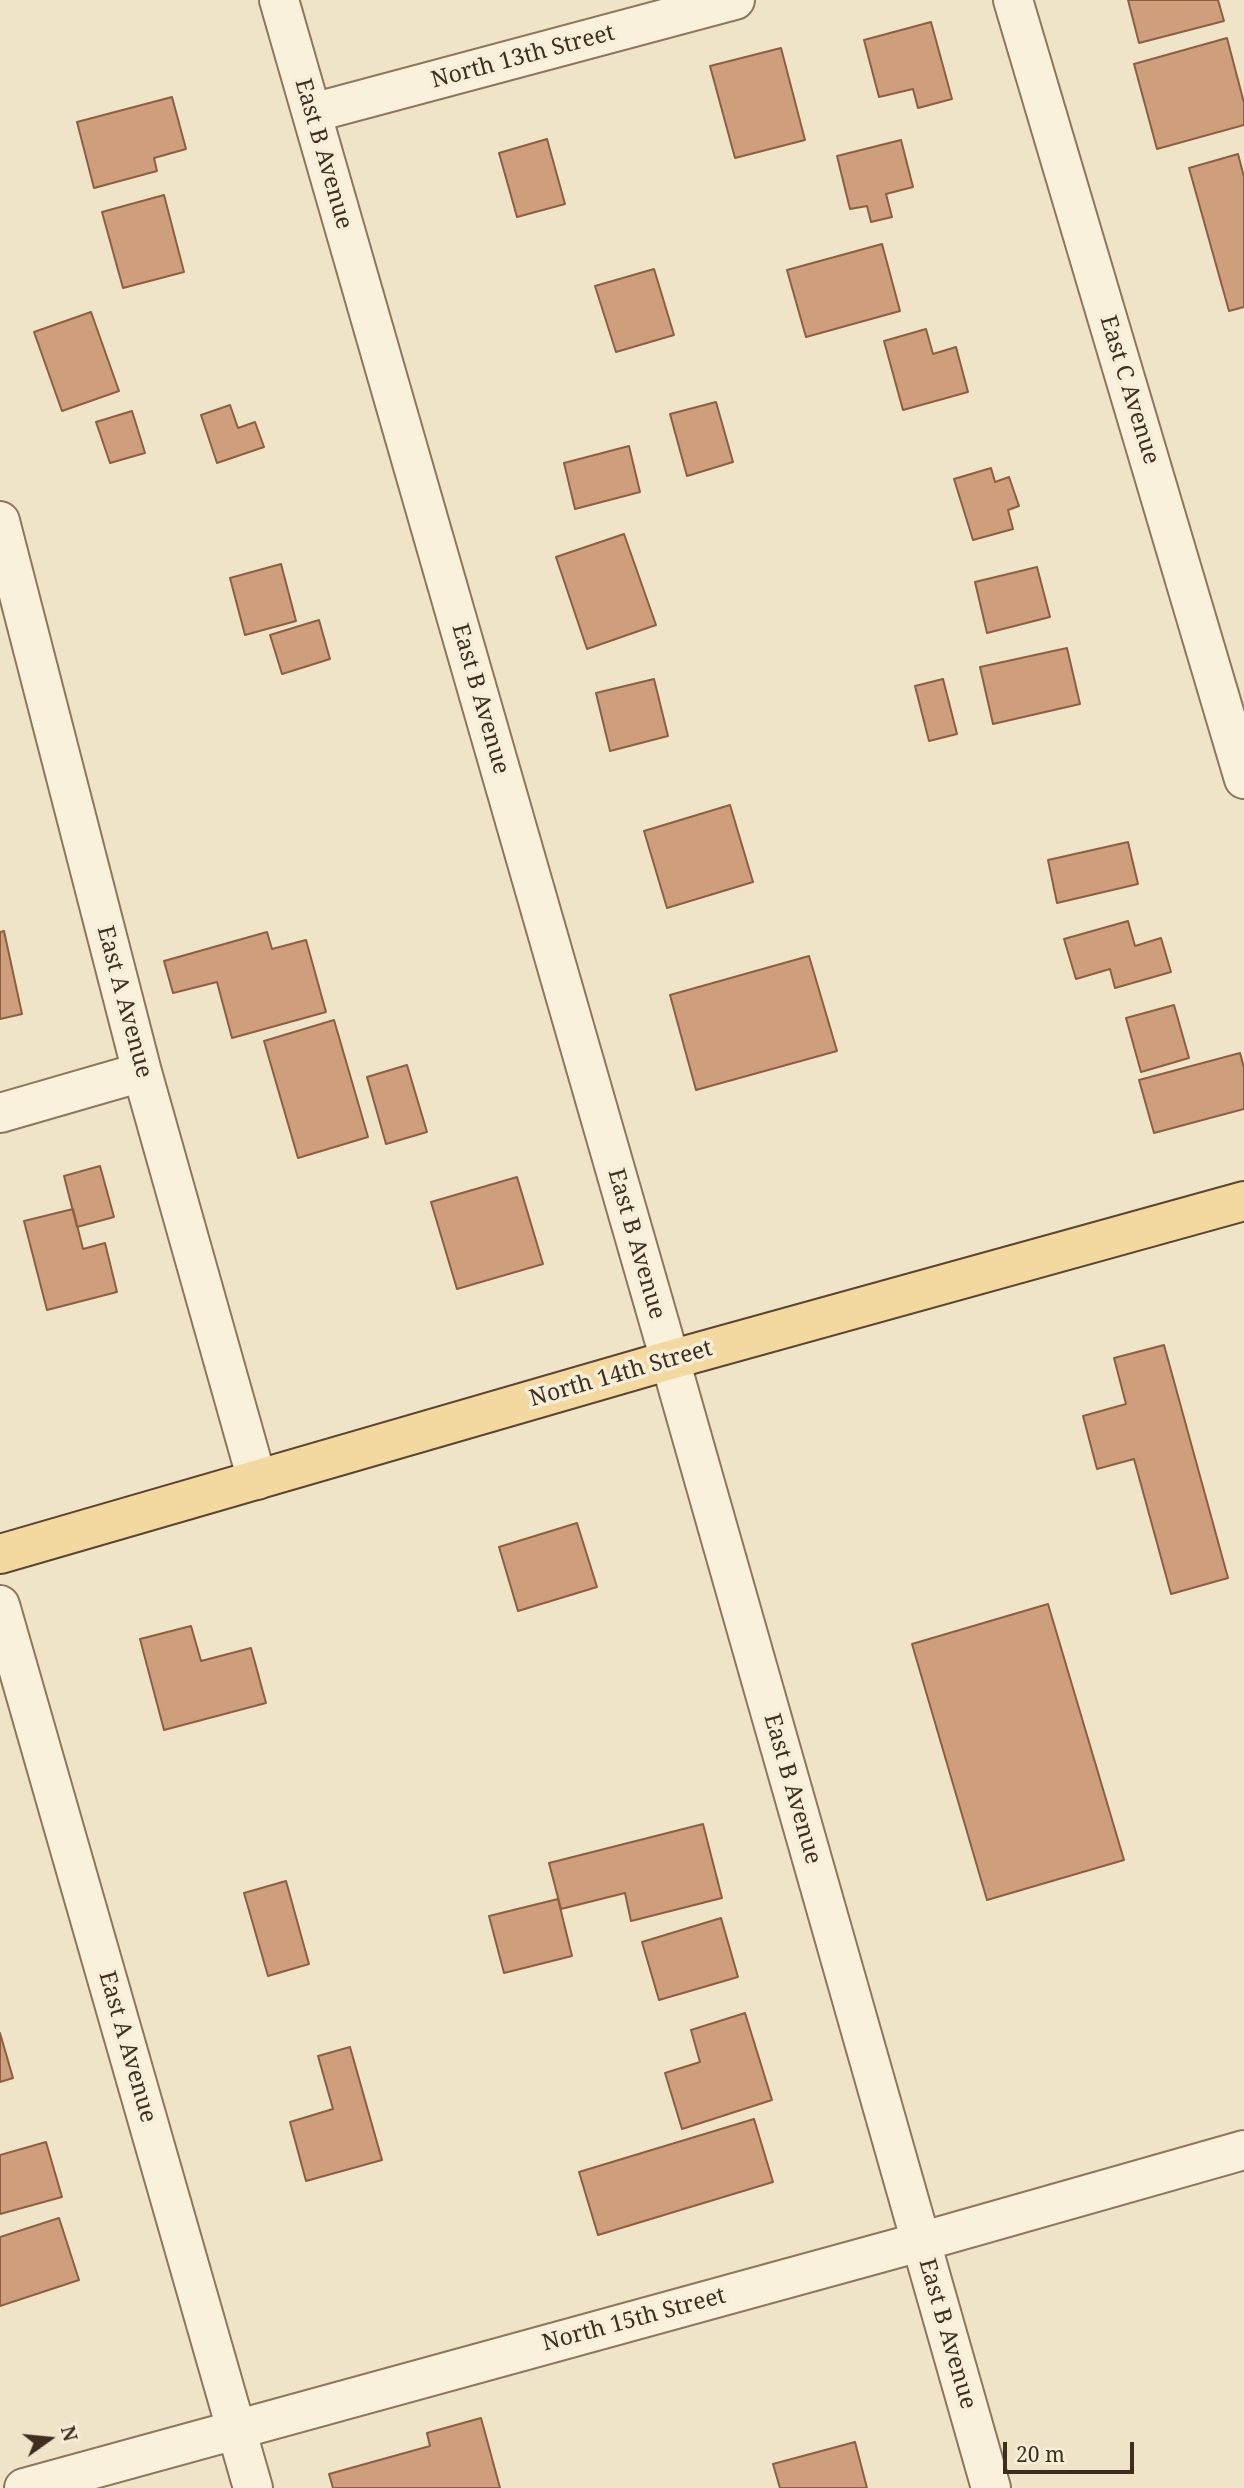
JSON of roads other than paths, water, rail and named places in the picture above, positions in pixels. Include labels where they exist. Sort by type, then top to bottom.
[{"type":"main road","name":"North 14th Street","points":[[0,1554],[670,1360],[1244,1201]]},
{"type":"street","name":"East B Avenue","points":[[279,0],[991,2488]]},
{"type":"street","name":"North 13th Street","points":[[312,113],[734,0]]},
{"type":"street","name":"East C Avenue","points":[[1013,0],[1244,779]]},
{"type":"street","name":"East A Avenue","points":[[0,521],[142,1072],[257,1480]]},
{"type":"street","points":[[0,1113],[142,1072]]},
{"type":"street","name":"East A Avenue","points":[[0,1605],[253,2488]]},
{"type":"street","name":"North 15th Street","points":[[24,2488],[920,2242],[1244,2150]]}]
